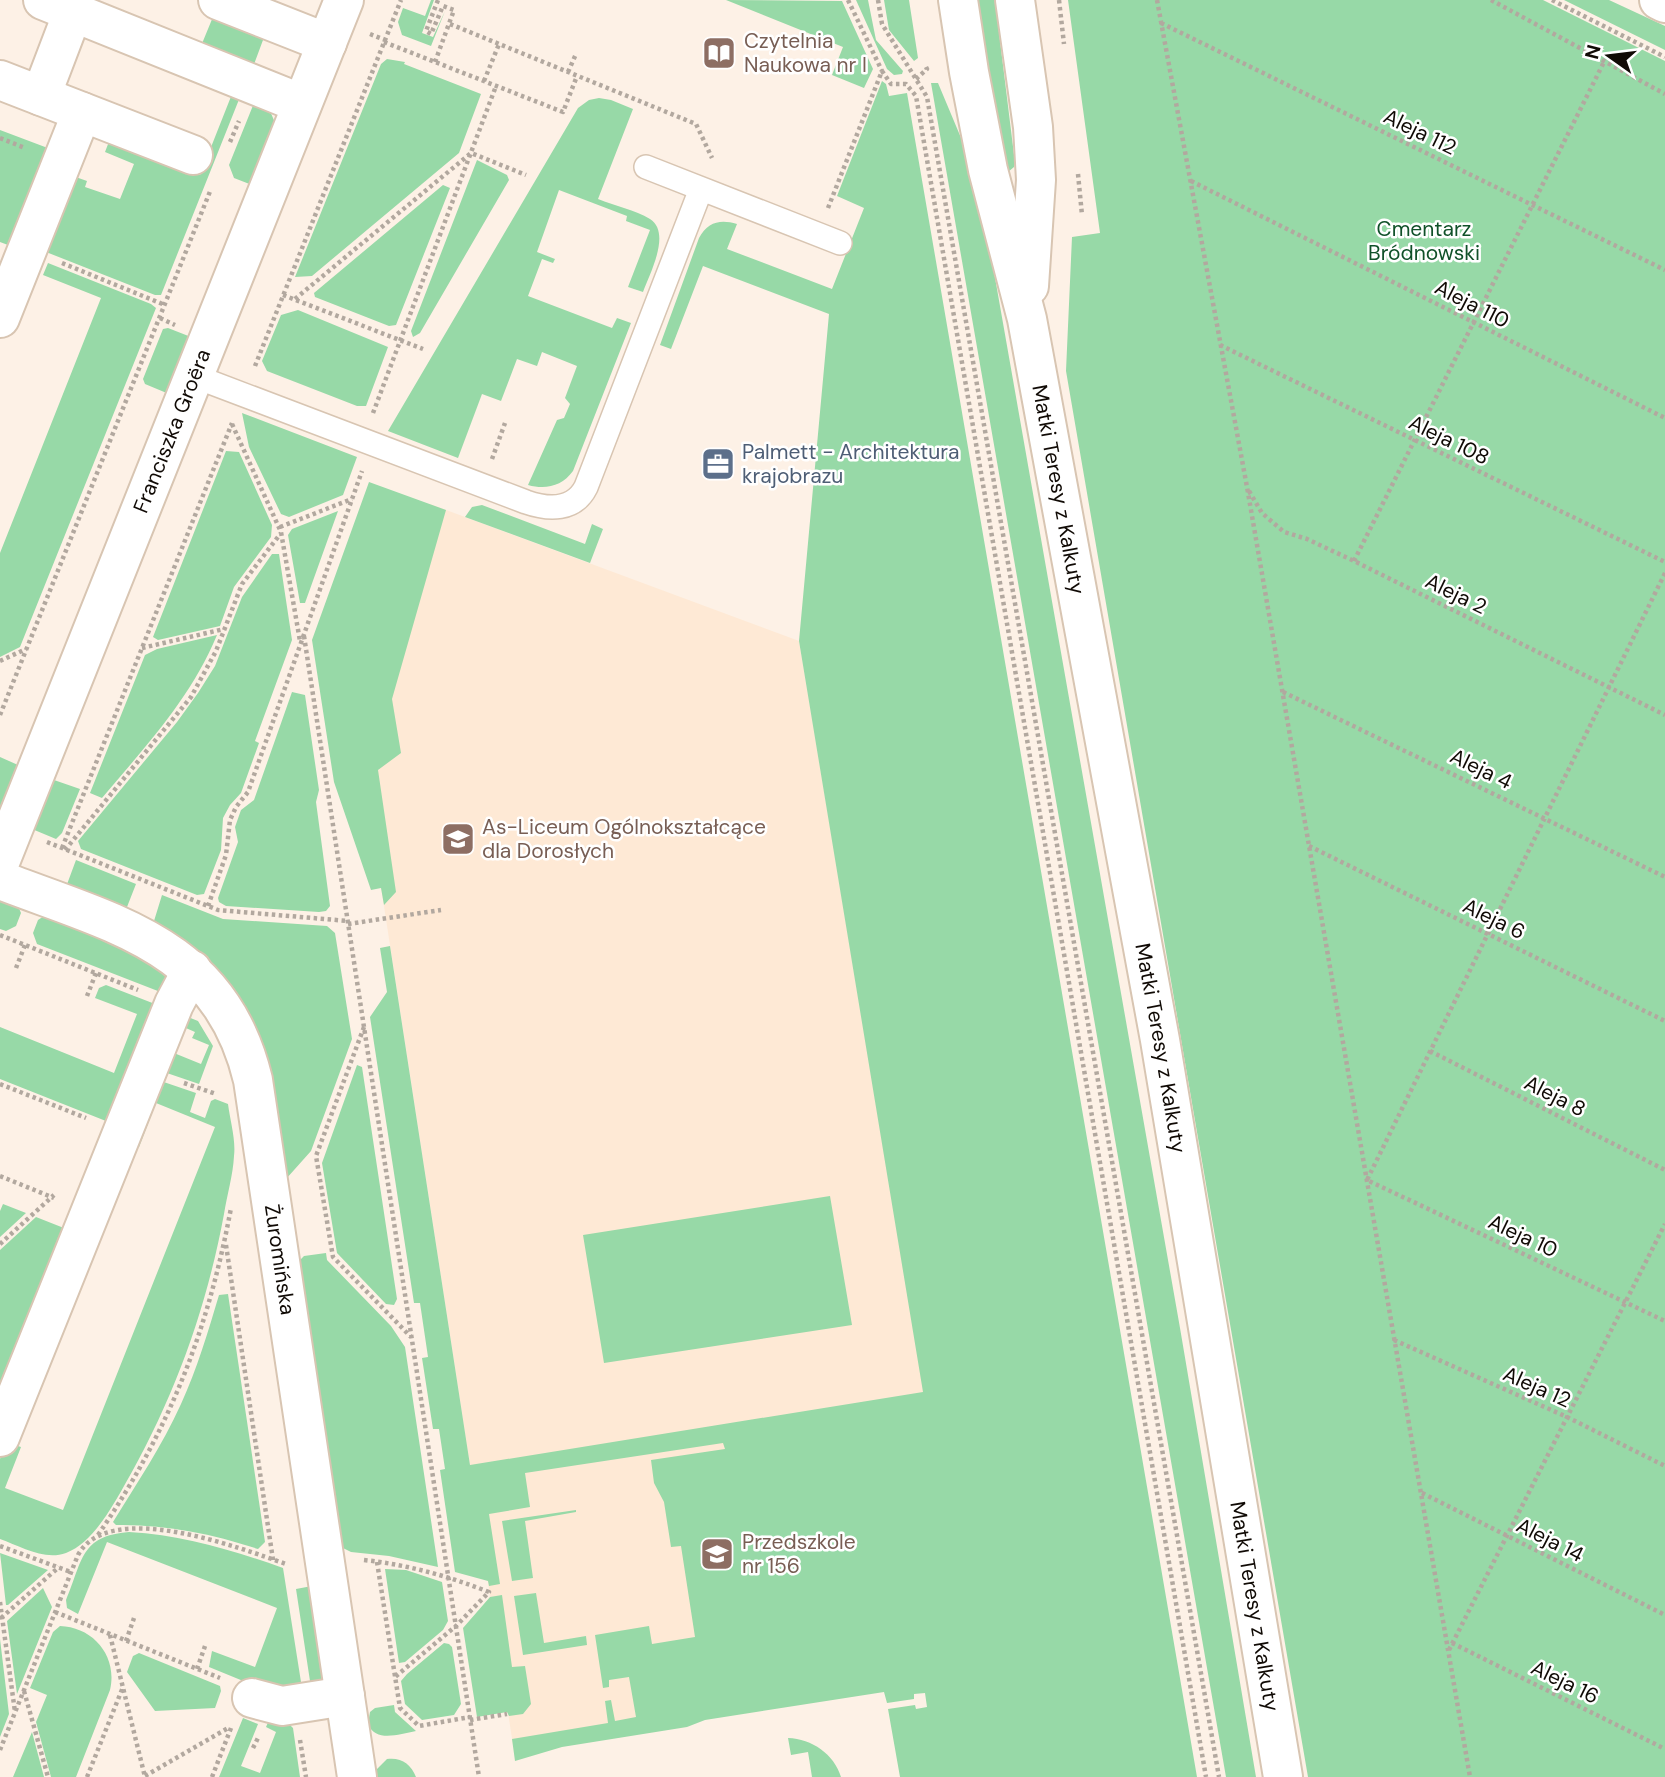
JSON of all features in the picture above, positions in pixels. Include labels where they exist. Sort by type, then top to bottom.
[{"type":"street","points":[[218,0],[327,43]]},
{"type":"street","name":"Franciszka Groëra","points":[[0,862],[344,0]]},
{"type":"street","name":"Matki Teresy z Kalkuty","points":[[958,0],[988,170],[1027,319],[1160,1040],[1283,1777]]},
{"type":"street","name":"Matki Teresy z Kalkuty","points":[[1015,0],[1033,127],[1036,180],[1027,319]]},
{"type":"street","points":[[1659,0],[1665,3]]},
{"type":"street","points":[[41,96],[58,6],[302,104]]},
{"type":"street","points":[[0,80],[82,112],[204,167]]},
{"type":"street","points":[[0,318],[82,112]]},
{"type":"street","name":"Żuromińska","points":[[0,880],[133,932],[172,954],[209,987],[232,1020],[249,1061],[357,1777]]},
{"type":"street","points":[[0,1437],[174,1004],[192,970]]},
{"type":"street","points":[[241,1690],[282,1706],[345,1696]]},
{"type":"lane","points":[[646,167],[840,243]]},
{"type":"lane","points":[[194,376],[532,504],[556,508],[574,501],[586,487],[701,189]]},
{"type":"path","points":[[252,372],[401,0]]},
{"type":"path","points":[[435,62],[454,10],[443,6],[432,34],[425,32],[438,0]]},
{"type":"path","points":[[848,0],[881,71],[891,84],[906,84],[916,96],[1206,1777]]},
{"type":"path","points":[[878,0],[882,24],[927,97],[1219,1777]]},
{"type":"path","points":[[1157,0],[1247,487],[1470,1777]]},
{"type":"path","points":[[1491,0],[1665,94]]},
{"type":"path","points":[[1552,0],[1665,57]]},
{"type":"path","name":"Aleja 112","points":[[1161,23],[1665,270]]},
{"type":"path","points":[[450,24],[696,124],[715,164]]},
{"type":"path","points":[[384,42],[563,112],[577,76]]},
{"type":"path","points":[[484,81],[499,44]]},
{"type":"path","points":[[568,72],[576,54]]},
{"type":"path","points":[[1354,561],[1604,62]]},
{"type":"path","points":[[828,208],[881,71]]},
{"type":"path","points":[[230,143],[254,84]]},
{"type":"path","points":[[370,418],[496,86]]},
{"type":"path","points":[[295,299],[471,153]]},
{"type":"path","points":[[471,153],[526,175]]},
{"type":"path","points":[[0,716],[165,304],[204,167]]},
{"type":"path","name":"Aleja 110","points":[[1190,181],[1665,418]]},
{"type":"path","points":[[27,249],[165,304]]},
{"type":"path","points":[[283,295],[423,349]]},
{"type":"path","name":"Aleja 108","points":[[1219,345],[1665,562]]},
{"type":"path","points":[[64,849],[236,411]]},
{"type":"path","points":[[497,444],[505,423]]},
{"type":"path","points":[[232,424],[280,530],[301,644]]},
{"type":"path","points":[[208,906],[226,855],[230,820],[248,792],[372,444]]},
{"type":"path","name":"Aleja 2","points":[[1247,487],[1262,513],[1284,532],[1354,561],[1665,715]]},
{"type":"path","points":[[64,849],[191,697],[210,663],[243,584],[280,530],[352,499]]},
{"type":"path","points":[[1367,1180],[1665,573]]},
{"type":"path","points":[[142,648],[225,629]]},
{"type":"path","points":[[304,636],[479,1777]]},
{"type":"path","points":[[0,661],[27,648]]},
{"type":"path","name":"Aleja 4","points":[[1282,692],[1665,877]]},
{"type":"path","points":[[39,839],[231,913],[348,923],[441,910]]},
{"type":"path","name":"Aleja 6","points":[[1309,846],[1665,1021]]},
{"type":"path","points":[[0,935],[174,1004]]},
{"type":"path","points":[[16,968],[25,945]]},
{"type":"path","points":[[87,996],[96,973]]},
{"type":"path","points":[[364,1026],[316,1156],[333,1257],[411,1338]]},
{"type":"path","name":"Aleja 8","points":[[1430,1051],[1665,1170]]},
{"type":"path","points":[[147,1071],[224,1097]]},
{"type":"path","points":[[0,1084],[122,1132]]},
{"type":"path","points":[[0,1176],[90,1213]]},
{"type":"path","name":"Aleja 10","points":[[1367,1180],[1665,1321]]},
{"type":"path","points":[[98,1535],[136,1476],[170,1412],[197,1344],[217,1278],[232,1201]]},
{"type":"path","points":[[1448,1651],[1665,1224]]},
{"type":"path","points":[[225,1241],[273,1560]]},
{"type":"path","name":"Aleja 12","points":[[1394,1340],[1567,1418],[1665,1466]]},
{"type":"path","name":"Aleja 14","points":[[1421,1493],[1665,1615]]},
{"type":"path","points":[[0,1750],[71,1572],[83,1546],[98,1535],[117,1529],[157,1530],[215,1541],[288,1566]]},
{"type":"path","points":[[0,1546],[71,1572]]},
{"type":"path","points":[[354,1559],[448,1576],[489,1592],[456,1626],[395,1677]]},
{"type":"path","points":[[377,1562],[400,1708],[419,1726],[507,1714]]},
{"type":"path","points":[[1,1618],[59,1567]]},
{"type":"path","points":[[0,1602],[15,1713]]},
{"type":"path","points":[[55,1612],[197,1669],[241,1690]]},
{"type":"path","points":[[126,1641],[134,1618]]},
{"type":"path","points":[[110,1634],[144,1777],[232,1726],[212,1777]]},
{"type":"path","name":"Aleja 16","points":[[1452,1643],[1665,1749]]},
{"type":"path","points":[[197,1669],[205,1646]]},
{"type":"path","points":[[87,1777],[123,1687]]},
{"type":"path","points":[[23,1691],[47,1777]]},
{"type":"shaded area","points":[[430,504],[799,641],[970,1670],[513,1745],[352,698]]},
{"type":"green space","points":[[431,0],[434,0],[422,33],[433,37],[445,11],[431,46],[402,35],[398,22],[403,8],[425,16]]},
{"type":"green space","points":[[726,0],[842,1],[873,69],[864,88],[832,75],[843,47]]},
{"type":"green space","points":[[856,0],[868,0],[876,40],[903,71],[902,74],[894,75],[887,69]]},
{"type":"green space","points":[[884,0],[909,0],[918,58],[914,61],[889,30]]},
{"type":"green space","points":[[972,0],[995,0],[1015,163],[1008,172]]},
{"type":"green space","name":"Cmentarz Bródnowski","points":[[1068,0],[1543,0],[1665,61],[1665,1777],[1308,1777],[1066,371],[1072,237],[1100,233]]},
{"type":"green space","points":[[1564,0],[1609,0],[1665,26],[1665,50]]},
{"type":"green space","points":[[215,12],[266,32],[253,67],[201,46]]},
{"type":"green space","points":[[387,59],[405,62],[404,64],[481,94],[459,153],[312,276],[295,277],[381,64]]},
{"type":"green space","points":[[882,81],[886,84],[889,96],[907,93],[1197,1777],[900,1777],[888,1709],[915,1705],[916,1709],[927,1707],[925,1693],[914,1694],[914,1699],[887,1703],[884,1692],[705,1720],[687,1727],[562,1747],[515,1761],[512,1739],[608,1723],[605,1701],[611,1700],[615,1721],[636,1717],[629,1677],[609,1680],[609,1687],[603,1688],[595,1635],[649,1626],[652,1644],[695,1637],[681,1546],[671,1547],[664,1502],[654,1483],[651,1460],[725,1449],[723,1443],[525,1473],[530,1507],[489,1514],[500,1584],[489,1586],[488,1581],[455,1572],[440,1470],[445,1469],[439,1429],[433,1429],[422,1358],[428,1357],[420,1303],[414,1303],[370,1017],[387,992],[380,948],[390,946],[470,1465],[923,1392],[799,641],[829,314],[703,266],[671,349],[660,345],[699,238],[706,228],[715,223],[737,224],[727,249],[832,289],[864,208],[837,196]]},
{"type":"green space","points":[[931,83],[938,83],[964,145],[994,272],[1180,1328],[1256,1777],[1226,1777]]},
{"type":"green space","points":[[232,94],[240,97],[161,295],[155,295],[41,250],[70,175],[87,181],[85,187],[120,199],[134,164],[105,152],[110,139],[200,175]]},
{"type":"green space","points":[[599,98],[633,109],[598,199],[650,219],[656,225],[659,244],[643,292],[628,287],[650,230],[626,221],[627,216],[559,190],[537,252],[555,259],[553,263],[542,259],[528,296],[612,328],[617,318],[631,323],[573,471],[553,486],[528,485],[557,420],[564,418],[570,404],[565,398],[577,366],[542,352],[537,366],[517,359],[501,401],[482,394],[458,458],[388,431],[578,108],[589,100]]},
{"type":"green space","points":[[254,103],[270,111],[276,125],[252,185],[234,178],[229,165]]},
{"type":"green space","points":[[0,130],[53,150],[16,248],[0,242]]},
{"type":"green space","points":[[477,160],[507,175],[509,180],[420,333],[413,337],[411,331]]},
{"type":"green space","points":[[443,185],[450,188],[396,325],[389,326],[315,297],[314,293]]},
{"type":"green space","points":[[48,263],[156,308],[20,647],[0,657],[0,553],[101,298],[43,275]]},
{"type":"green space","points":[[298,310],[388,347],[366,406],[357,406],[267,371],[262,361],[281,315]]},
{"type":"green space","points":[[168,328],[191,337],[169,394],[145,384],[143,379],[163,329]]},
{"type":"green space","points":[[242,413],[357,457],[343,495],[289,517],[281,514],[249,447]]},
{"type":"green space","points":[[226,451],[239,452],[272,525],[271,537],[234,587],[220,626],[158,640],[153,637]]},
{"type":"green space","points":[[369,482],[446,510],[392,699],[401,753],[378,770],[396,892],[384,905],[381,888],[371,890],[334,782],[312,640]]},
{"type":"green space","points":[[482,505],[585,544],[592,524],[603,529],[590,563],[465,517],[472,507]]},
{"type":"green space","points":[[338,511],[305,603],[300,603],[288,535],[292,529]]},
{"type":"green space","points":[[272,554],[279,554],[292,640],[255,741],[259,743],[241,793],[223,818],[221,850],[204,894],[197,895],[81,849],[78,841],[198,693],[215,666],[242,597]]},
{"type":"green space","points":[[217,635],[181,701],[150,741],[102,798],[90,793],[145,655],[157,649]]},
{"type":"green space","points":[[292,692],[305,695],[319,790],[316,802],[330,906],[326,911],[319,912],[226,906],[219,902],[218,898],[238,842],[235,827],[241,810],[254,800]]},
{"type":"green space","points":[[0,757],[18,765],[0,815]]},
{"type":"green space","points":[[54,780],[80,789],[62,833],[56,839],[32,829]]},
{"type":"green space","points":[[76,860],[136,884],[127,907],[121,909],[66,887]]},
{"type":"green space","points":[[162,895],[223,919],[327,926],[335,933],[352,1039],[311,1151],[286,1179],[268,1065],[253,1023],[235,993],[199,954],[154,921]]},
{"type":"green space","points":[[0,899],[18,906],[21,913],[16,926],[6,931],[0,929]]},
{"type":"green space","points":[[44,916],[129,950],[173,977],[163,993],[37,944],[33,933],[38,920]]},
{"type":"green space","points":[[106,985],[155,1004],[116,1125],[0,1079],[0,1027],[114,1073],[137,1014],[95,998],[99,988]]},
{"type":"green space","points":[[183,1015],[198,1021],[213,1046],[199,1084],[161,1071],[169,1051],[201,1064],[209,1045],[192,1038],[195,1032],[179,1025]]},
{"type":"green space","points":[[357,1065],[362,1067],[397,1299],[394,1305],[386,1304],[337,1253],[322,1163]]},
{"type":"green space","points":[[152,1078],[196,1093],[190,1112],[205,1118],[211,1101],[215,1099],[228,1104],[234,1137],[234,1156],[217,1250],[186,1354],[158,1421],[119,1495],[107,1515],[84,1542],[66,1553],[41,1554],[0,1539],[0,1459],[5,1446],[12,1444],[21,1447],[5,1488],[63,1510],[215,1127],[156,1103],[139,1147],[131,1144]]},
{"type":"green space","points":[[830,1196],[852,1325],[604,1363],[583,1235]]},
{"type":"green space","points":[[3,1204],[26,1213],[0,1237],[0,1211]]},
{"type":"green space","points":[[36,1217],[74,1232],[0,1417],[0,1250]]},
{"type":"green space","points":[[326,1253],[327,1260],[391,1326],[405,1347],[438,1567],[389,1556],[351,1552],[341,1547],[298,1262],[304,1256]]},
{"type":"green space","points":[[228,1294],[265,1542],[258,1549],[188,1531],[116,1525],[113,1522],[174,1420],[197,1364],[219,1295]]},
{"type":"green space","points":[[576,1510],[525,1521],[533,1578],[512,1581],[502,1521]]},
{"type":"green space","points":[[129,1532],[169,1536],[207,1544],[283,1568],[301,1682],[294,1691],[275,1694],[209,1667],[212,1651],[255,1667],[277,1608],[107,1542],[78,1614],[67,1608],[66,1600],[86,1552],[101,1539]]},
{"type":"green space","points":[[0,1553],[48,1570],[8,1605],[6,1605]]},
{"type":"green space","points":[[385,1569],[406,1570],[442,1582],[448,1621],[443,1630],[405,1662],[399,1663]]},
{"type":"green space","points":[[312,1586],[326,1684],[318,1688],[310,1681],[296,1589]]},
{"type":"green space","points":[[43,1588],[52,1607],[17,1694],[7,1621]]},
{"type":"green space","points":[[536,1593],[544,1643],[586,1636],[587,1645],[523,1655],[514,1596]]},
{"type":"green space","points":[[502,1595],[512,1667],[525,1666],[531,1704],[523,1714],[509,1716],[507,1712],[477,1717],[463,1628],[490,1597]]},
{"type":"green space","points":[[60,1626],[83,1632],[100,1646],[106,1655],[112,1678],[110,1690],[76,1777],[51,1777],[36,1722],[47,1695],[30,1688],[53,1632]]},
{"type":"green space","points":[[0,1639],[9,1714],[0,1737]]},
{"type":"green space","points":[[444,1643],[452,1647],[461,1704],[454,1715],[422,1720],[405,1704],[401,1681]]},
{"type":"green space","points":[[139,1653],[220,1686],[215,1708],[155,1711],[127,1672],[133,1656]]},
{"type":"green space","points":[[394,1705],[395,1712],[416,1731],[389,1736],[376,1734],[368,1724],[370,1712],[375,1708]]},
{"type":"green space","points":[[243,1718],[258,1724],[241,1766],[260,1773],[276,1732],[266,1727],[270,1718],[286,1721],[293,1728],[300,1777],[219,1777]]},
{"type":"green space","points":[[32,1732],[44,1777],[13,1777]]},
{"type":"green space","points":[[788,1738],[805,1741],[821,1749],[833,1761],[841,1777],[812,1777],[808,1752],[791,1755]]},
{"type":"green space","points":[[387,1759],[405,1762],[416,1777],[376,1777],[377,1769]]},
{"type":"place","name":"Czytelnia Naukowa nr I","points":[[719,53]]},
{"type":"place","name":"Palmett - Architektura krajobrazu","points":[[718,464]]},
{"type":"place","name":"As-Liceum Ogólnokształcące dla Dorosłych","points":[[458,839]]},
{"type":"place","name":"Przedszkole nr 156","points":[[717,1554]]}]
